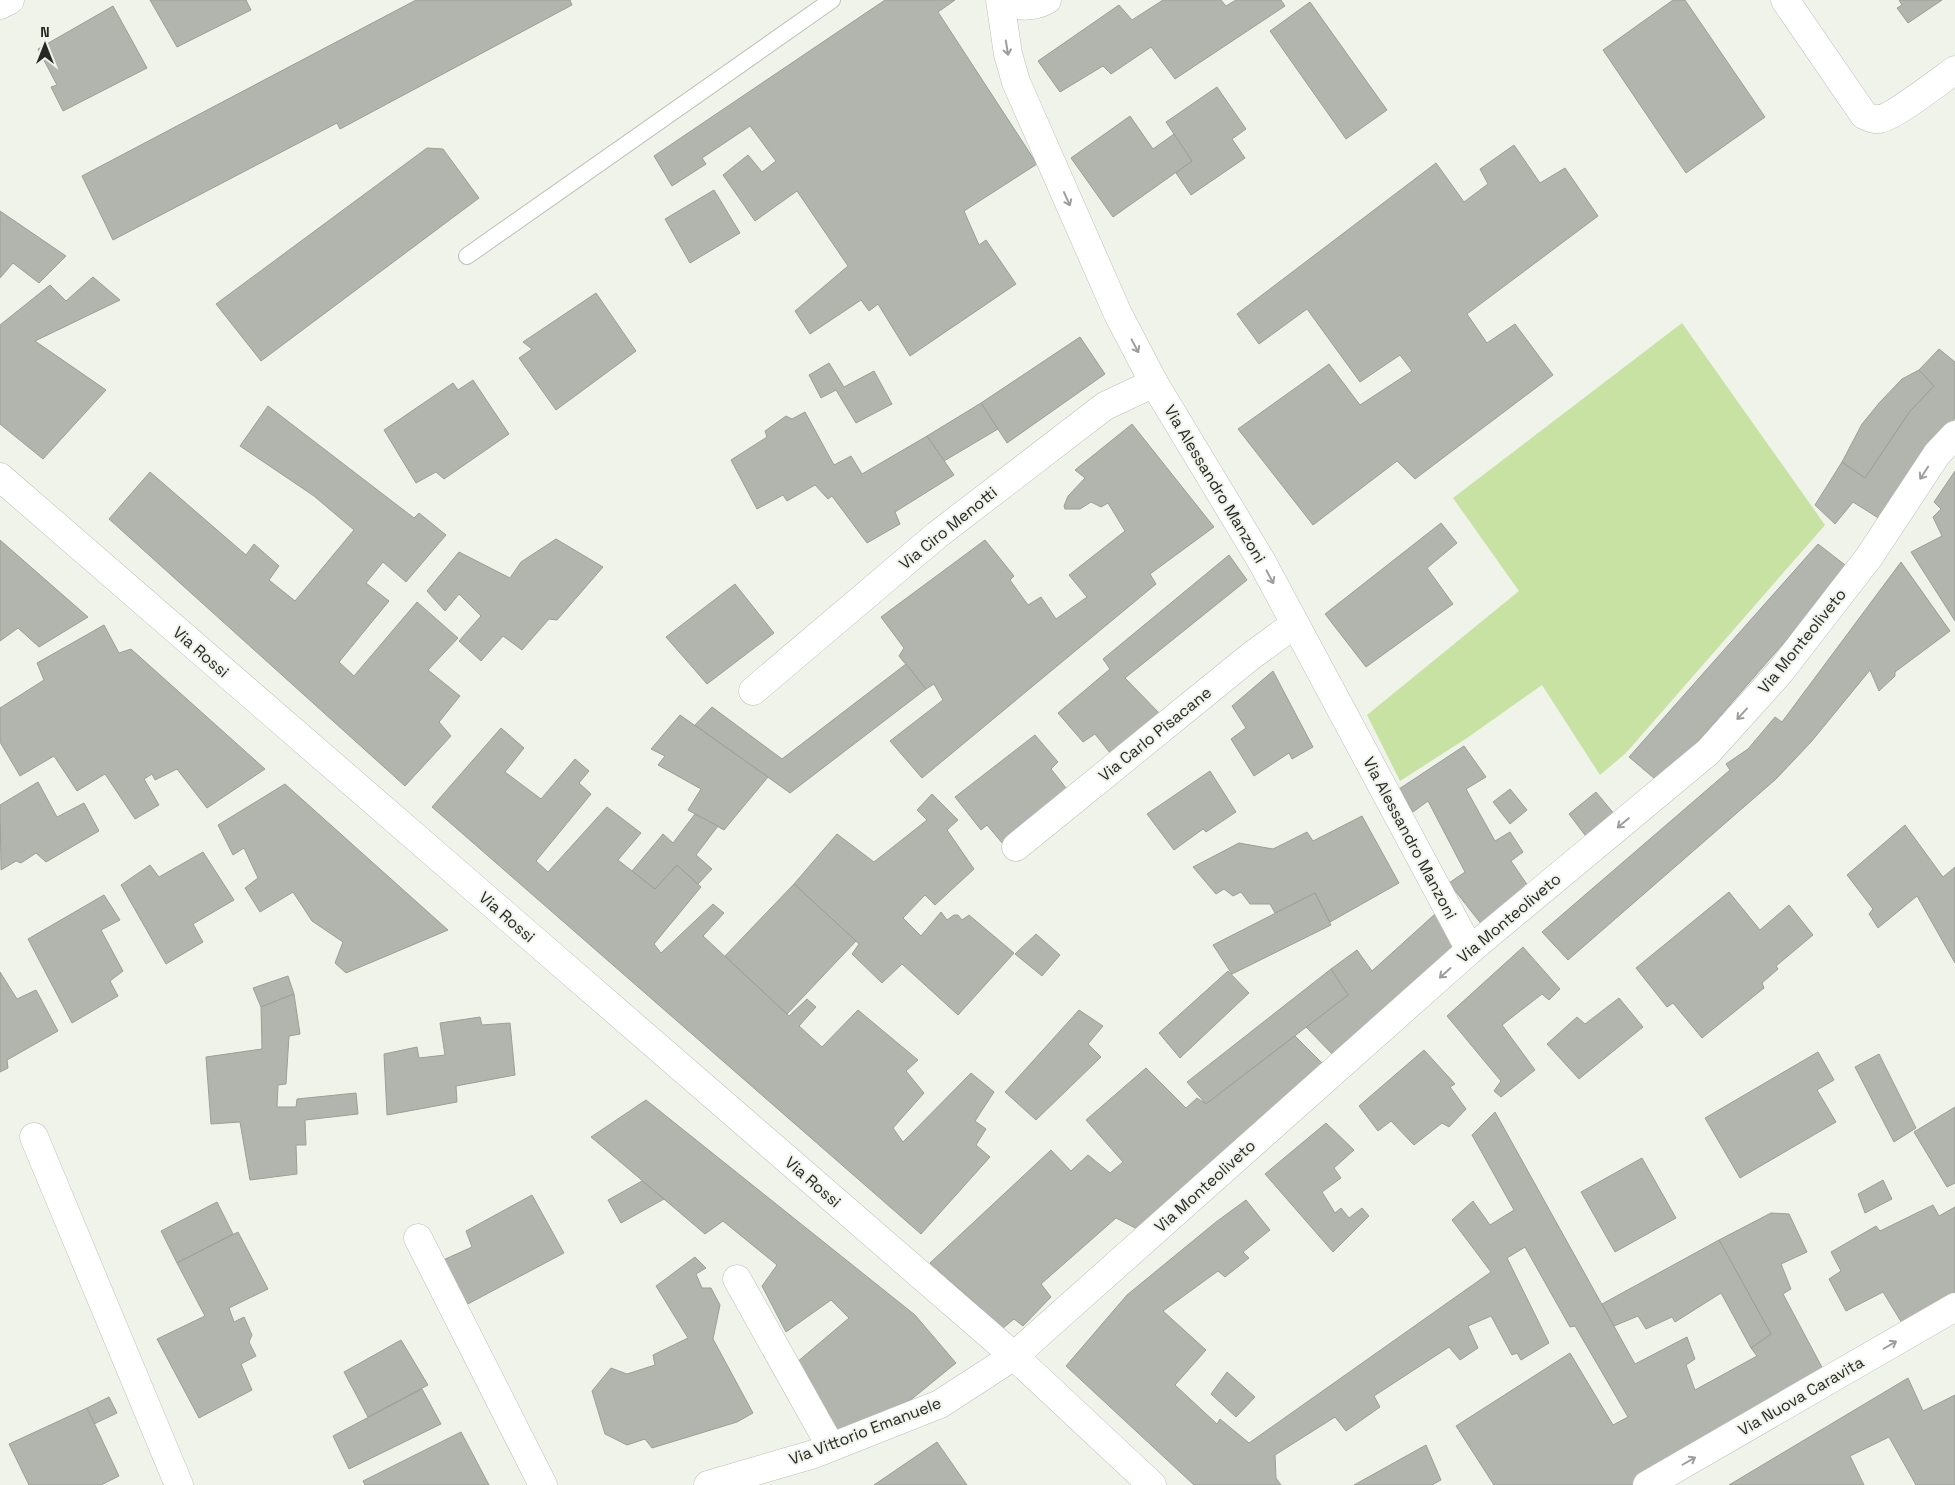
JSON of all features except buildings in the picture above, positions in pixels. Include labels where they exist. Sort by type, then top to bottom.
[{"type":"street","points":[[0,5],[10,0]]},
{"type":"street","name":"Via Alessandro Manzoni","points":[[1000,0],[1008,54],[1016,82],[1118,314],[1154,383],[1262,562],[1470,950]]},
{"type":"street","points":[[1006,0],[1024,6],[1039,5],[1047,0]]},
{"type":"street","points":[[1785,0],[1867,117],[1874,119],[1888,117],[1955,70]]},
{"type":"street","name":"Via Ciro Menotti","points":[[753,691],[945,529],[1105,406],[1154,383]]},
{"type":"street","name":"Via Monteoliveto","points":[[1014,1356],[1470,950],[1708,752],[1780,672],[1869,557],[1937,454],[1955,436]]},
{"type":"street","name":"Via Rossi","points":[[0,477],[1014,1356],[1152,1485]]},
{"type":"street","name":"Via Carlo Pisacane","points":[[1016,847],[1250,656],[1295,624]]},
{"type":"street","points":[[34,1138],[179,1485]]},
{"type":"street","points":[[418,1238],[543,1485]]},
{"type":"street","points":[[737,1279],[831,1447]]},
{"type":"street","name":"Via Nuova Caravita","points":[[1647,1485],[1955,1307]]},
{"type":"street","name":"Via Vittorio Emanuele","points":[[708,1485],[814,1454],[940,1404],[1014,1356]]},
{"type":"lane","points":[[467,256],[832,0]]},
{"type":"green space","points":[[1682,323],[1825,525],[1626,753],[1600,775],[1542,685],[1467,738],[1400,781],[1367,715],[1519,591],[1453,498]]}]
